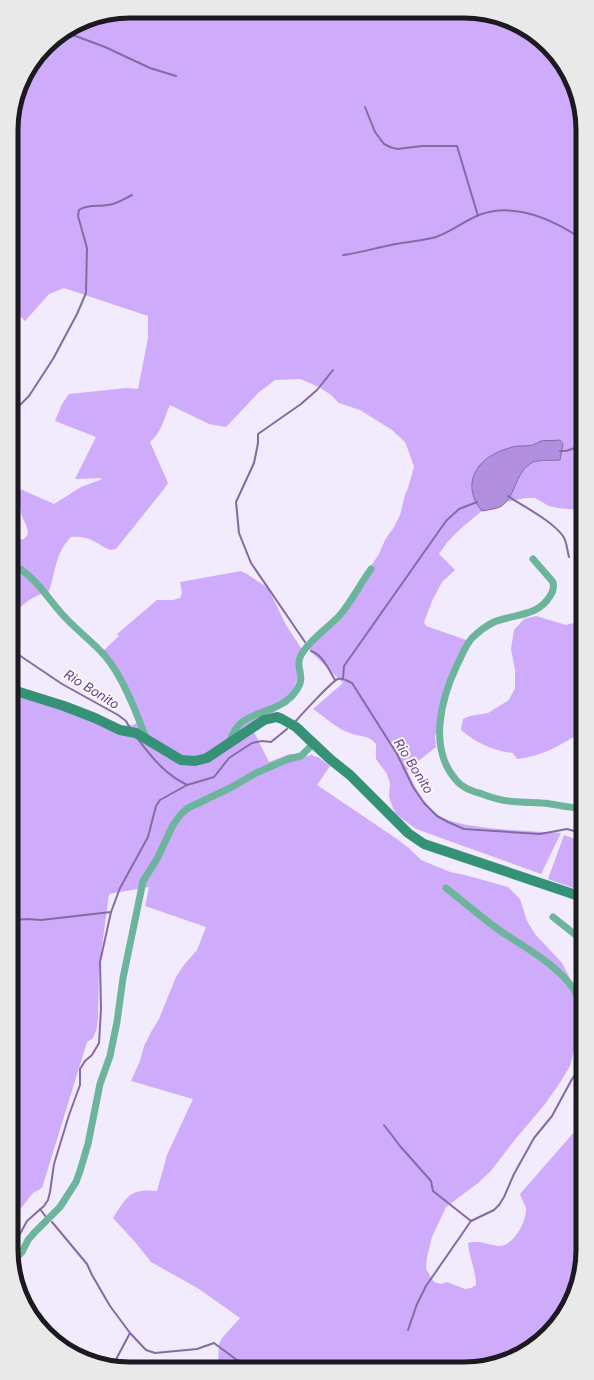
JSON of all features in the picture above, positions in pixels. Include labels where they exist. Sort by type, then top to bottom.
[{"type":"street","points":[[533,559],[553,582],[554,587],[552,594],[546,603],[533,612],[494,622],[478,632],[470,641],[453,674],[446,694],[440,726],[440,745],[446,765],[455,780],[464,787],[503,800],[544,803],[576,808]]},
{"type":"street","points":[[18,568],[33,578],[63,616],[106,657],[117,674],[137,714],[146,738]]},
{"type":"street","points":[[230,742],[234,731],[246,720],[259,713],[281,705],[288,700],[297,689],[301,682],[299,661],[302,654],[314,639],[346,607],[370,569]]},
{"type":"street","points":[[18,692],[64,706],[120,730],[133,732],[146,738],[175,757],[188,762],[207,758],[264,720],[277,718],[282,719],[296,727],[330,759],[350,774],[408,833],[424,844],[576,895]]},
{"type":"street","points":[[18,1256],[34,1233],[60,1208],[76,1182],[80,1171],[88,1144],[100,1084],[110,1056],[117,1022],[123,978],[141,891],[144,881],[157,859],[173,825],[181,814],[188,808],[279,762],[301,756],[314,743]]},
{"type":"street","points":[[446,888],[499,930],[558,972],[569,983],[576,994]]},
{"type":"street","points":[[553,917],[576,935]]},
{"type":"shaded area","points":[[130,18],[464,18],[486,20],[514,30],[538,46],[548,56],[564,80],[570,94],[575,115],[576,130],[576,510],[549,506],[535,498],[525,498],[506,502],[521,472],[526,467],[540,462],[550,461],[544,442],[500,452],[479,508],[482,511],[453,536],[439,554],[455,570],[442,582],[432,601],[424,622],[426,626],[469,641],[453,676],[435,737],[436,747],[407,770],[423,800],[438,815],[448,820],[479,827],[561,833],[541,874],[416,829],[396,814],[393,808],[389,797],[390,783],[387,774],[376,759],[376,744],[370,739],[340,729],[313,709],[343,683],[307,648],[337,614],[379,554],[385,540],[400,515],[414,467],[405,442],[392,430],[360,410],[339,403],[331,395],[319,387],[300,379],[275,380],[259,392],[226,427],[209,424],[170,405],[160,430],[150,442],[168,483],[164,489],[116,549],[110,550],[87,538],[71,537],[62,549],[59,556],[49,591],[29,600],[18,610],[18,539],[24,539],[28,534],[21,513],[18,488],[54,504],[81,487],[102,478],[75,479],[96,437],[55,421],[62,404],[69,394],[126,388],[138,389],[148,338],[148,316],[64,288],[49,294],[25,321],[18,314],[19,115],[26,87],[41,62],[56,46],[74,33],[101,22]]},
{"type":"shaded area","points":[[560,440],[563,444],[560,460],[533,462],[525,468],[505,503],[498,508],[482,511],[474,498],[472,483],[478,468],[488,457],[502,450],[517,446],[533,445],[541,441]]},
{"type":"shaded area","points":[[241,571],[247,574],[268,588],[286,625],[303,651],[295,687],[288,699],[276,711],[251,726],[269,762],[290,754],[308,756],[312,754],[313,756],[318,757],[330,766],[317,785],[397,839],[421,860],[450,872],[508,887],[520,899],[527,921],[535,934],[562,963],[574,986],[576,997],[576,1043],[570,1066],[545,1104],[490,1172],[446,1207],[432,1237],[427,1257],[426,1269],[434,1282],[441,1284],[447,1282],[465,1289],[476,1285],[468,1243],[480,1242],[499,1246],[510,1242],[522,1226],[526,1213],[526,1208],[520,1194],[576,1130],[576,1258],[568,1293],[557,1312],[543,1329],[532,1339],[507,1354],[479,1361],[464,1362],[218,1362],[219,1344],[222,1338],[240,1318],[199,1289],[151,1262],[113,1218],[126,1199],[134,1193],[148,1190],[157,1191],[167,1155],[193,1099],[131,1081],[140,1061],[144,1046],[159,1019],[176,977],[197,950],[206,927],[145,906],[149,887],[109,894],[99,969],[97,1028],[93,1038],[87,1042],[42,1188],[33,1193],[18,1212],[18,694],[122,726],[133,725],[138,722],[103,651],[119,636],[117,634],[157,600],[173,600],[180,598],[182,593],[180,582]]},
{"type":"shaded area","points":[[536,616],[566,625],[576,622],[576,736],[542,753],[517,759],[513,753],[486,746],[461,730],[463,719],[470,716],[488,713],[509,700],[515,688],[515,670],[511,649],[514,630],[524,619]]},
{"type":"shaded area","points":[[564,835],[576,839],[576,889],[548,879]]},
{"type":"waterway","points":[[72,35],[105,47],[150,68],[176,76]]},
{"type":"waterway","points":[[365,107],[375,132],[384,144],[390,147],[397,149],[422,146],[457,146],[478,216]]},
{"type":"waterway","points":[[18,407],[29,396],[53,359],[77,314],[86,293],[87,248],[78,216],[79,210],[89,206],[114,204],[132,195]]},
{"type":"waterway","points":[[343,255],[436,237],[468,220],[492,211],[505,210],[531,214],[544,218],[576,235]]},
{"type":"waterway","points":[[305,642],[251,563],[239,533],[236,502],[254,463],[258,443],[258,434],[301,404],[317,390],[333,370]]},
{"type":"waterway","points":[[560,451],[566,451],[576,447]]},
{"type":"waterway","points":[[508,496],[545,519],[558,530],[564,538],[569,557]]},
{"type":"waterway","points":[[343,679],[344,666],[446,521],[459,509],[477,502]]},
{"type":"waterway","points":[[311,651],[322,659],[335,680]]},
{"type":"waterway","name":"Rio Bonito","points":[[18,654],[62,684],[118,715],[126,721],[130,728]]},
{"type":"waterway","name":"Rio Bonito","points":[[295,722],[335,681],[338,679],[345,680],[352,683],[397,754],[413,787],[424,803],[437,816],[464,829],[540,834],[567,829],[576,832]]},
{"type":"waterway","points":[[18,1238],[27,1221],[44,1206],[48,1200],[54,1164],[80,1085],[80,1069],[85,1061],[92,1055],[99,1043],[101,1009],[100,962],[111,912],[120,888],[148,837],[156,806],[160,800],[187,785],[214,777],[229,758],[252,743],[262,741],[271,742],[287,729]]},
{"type":"waterway","name":"Rio Bonito","points":[[137,738],[165,770],[187,785]]},
{"type":"waterway","points":[[18,920],[41,920],[111,912]]},
{"type":"waterway","points":[[408,1330],[417,1304],[426,1286],[471,1221],[494,1210],[499,1205],[534,1138],[552,1116],[576,1074]]},
{"type":"waterway","points":[[384,1125],[400,1146],[431,1181],[433,1191],[471,1221]]},
{"type":"waterway","points":[[40,1209],[46,1217]]},
{"type":"waterway","points":[[52,1222],[87,1264],[110,1306],[130,1333],[146,1350],[155,1353],[197,1349],[214,1343],[240,1362]]},
{"type":"waterway","points":[[115,1361],[130,1333]]}]
